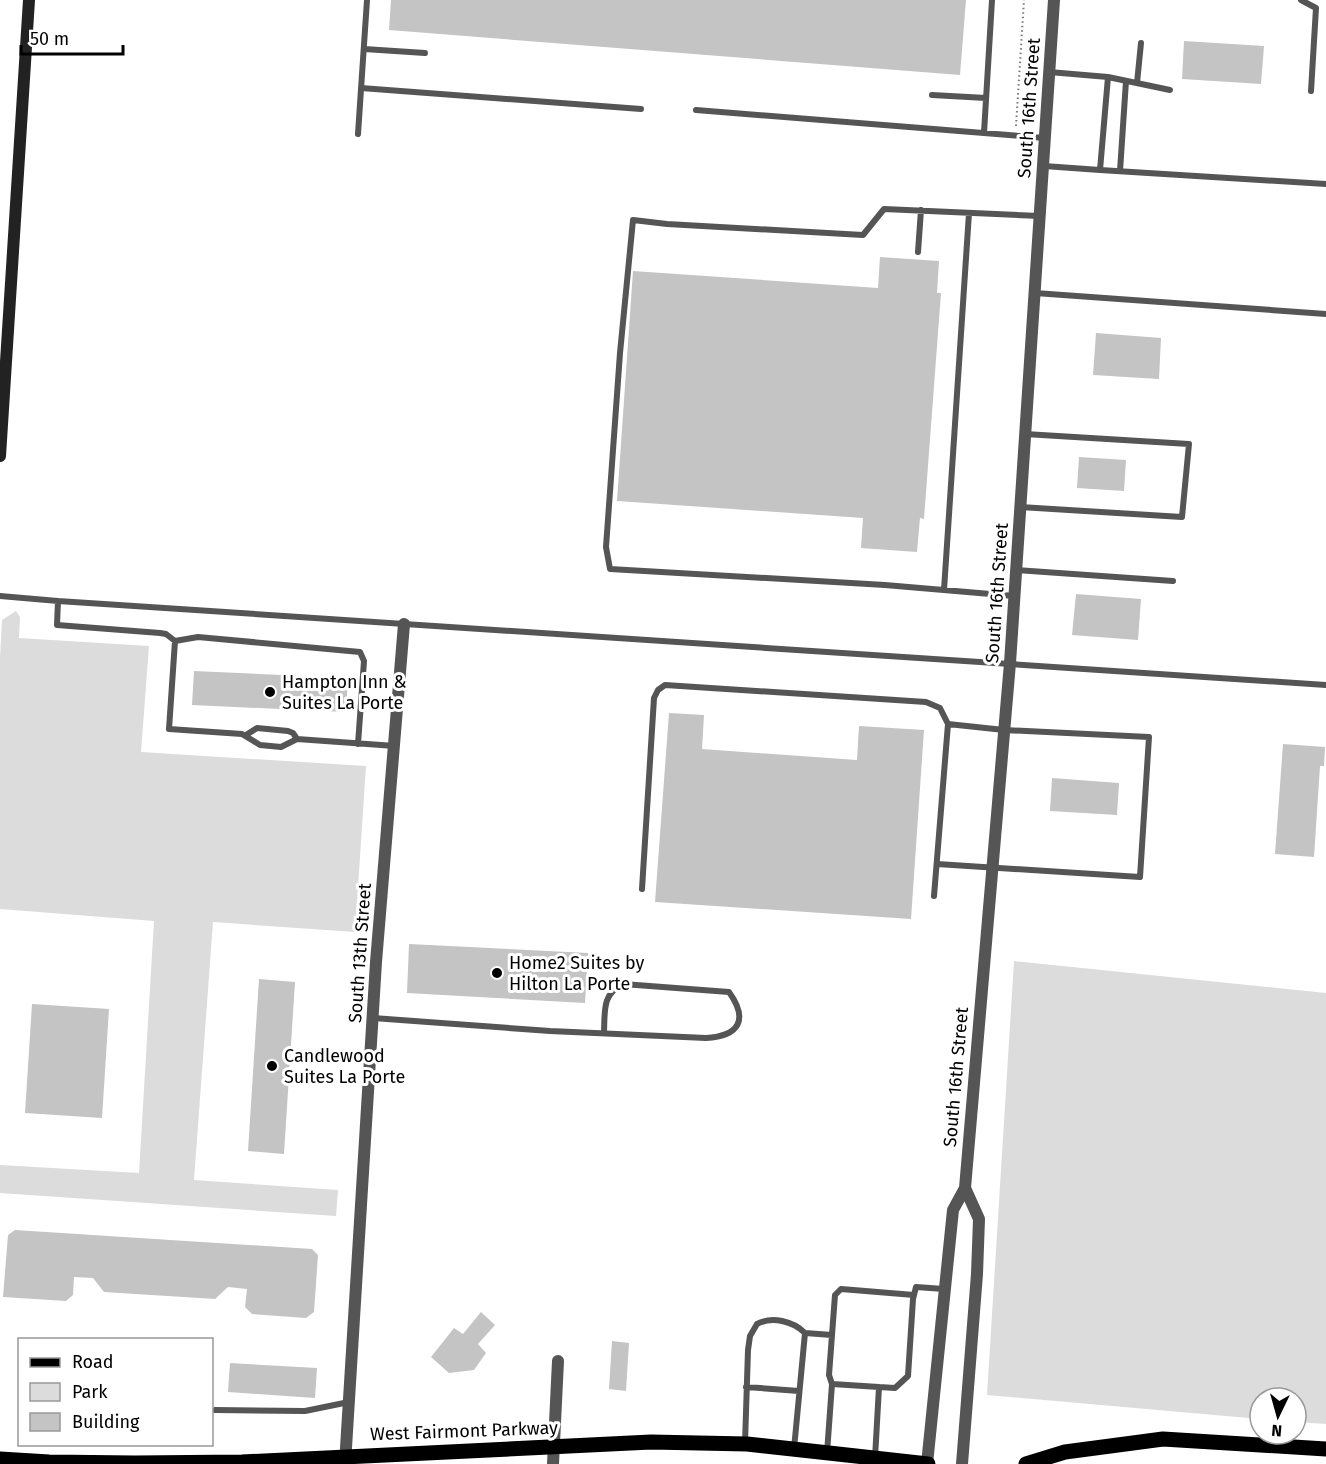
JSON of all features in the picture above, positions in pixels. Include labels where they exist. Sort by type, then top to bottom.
[{"type":"main road","points":[[0,456],[29,0]]},
{"type":"main road","points":[[1026,1464],[1065,1452],[1163,1439],[1326,1449]]},
{"type":"main road","name":"West Fairmont Parkway","points":[[0,1459],[135,1463],[346,1460],[651,1442],[745,1444],[928,1464]]},
{"type":"street","name":"South 16th Street","points":[[928,1464],[953,1210],[965,1188],[1010,663],[1054,0]]},
{"type":"street","name":"South 13th Street","points":[[346,1460],[373,1018],[404,624]]},
{"type":"street","points":[[962,1464],[980,1219],[965,1188]]},
{"type":"street","points":[[553,1464],[558,1361]]},
{"type":"lane","points":[[358,134],[367,0]]},
{"type":"lane","points":[[984,133],[992,0]]},
{"type":"lane","points":[[1301,0],[1316,8],[1311,91]]},
{"type":"lane","points":[[1137,83],[1141,43]]},
{"type":"lane","points":[[364,49],[425,53]]},
{"type":"lane","points":[[1049,72],[1108,77],[1170,90]]},
{"type":"lane","points":[[1100,170],[1108,77]]},
{"type":"lane","points":[[1120,171],[1126,81]]},
{"type":"lane","points":[[361,88],[641,109]]},
{"type":"lane","points":[[932,95],[986,98]]},
{"type":"lane","points":[[696,110],[1045,138]]},
{"type":"lane","points":[[1043,166],[1326,184]]},
{"type":"lane","points":[[1014,596],[610,569],[606,547],[620,353],[633,220],[863,235],[884,209],[1040,216]]},
{"type":"lane","points":[[918,252],[921,210]]},
{"type":"lane","points":[[944,590],[969,213]]},
{"type":"lane","points":[[1035,293],[1326,314]]},
{"type":"lane","points":[[1020,507],[1182,517],[1189,444],[1025,434]]},
{"type":"lane","points":[[1016,570],[1173,581]]},
{"type":"lane","points":[[0,596],[1326,685]]},
{"type":"lane","points":[[58,601],[57,625],[160,633],[166,634],[175,641],[198,637],[360,652],[364,661],[358,744]]},
{"type":"lane","points":[[175,641],[169,729],[246,735],[260,745],[281,747],[297,739],[394,746]]},
{"type":"lane","points":[[642,889],[654,698],[658,690],[665,685],[926,702],[940,708],[948,724],[934,896]]},
{"type":"lane","points":[[937,864],[1140,878],[1149,737],[1004,730],[948,724]]},
{"type":"lane","points":[[246,735],[257,728],[288,731],[293,733],[297,739]]},
{"type":"lane","points":[[373,1018],[550,1031],[706,1038],[724,1037],[734,1032],[739,1010],[729,992],[623,984],[614,988],[609,995],[605,1006],[604,1032]]},
{"type":"lane","points":[[832,1383],[895,1388],[908,1376],[916,1287],[945,1289]]},
{"type":"lane","points":[[827,1453],[832,1383],[829,1375],[835,1295],[841,1289],[914,1295]]},
{"type":"lane","points":[[745,1444],[750,1336],[758,1324],[764,1321],[781,1321],[791,1323],[805,1333],[832,1335]]},
{"type":"lane","points":[[794,1449],[805,1333]]},
{"type":"lane","points":[[746,1387],[799,1391]]},
{"type":"lane","points":[[875,1458],[879,1387]]},
{"type":"lane","points":[[215,1410],[305,1411],[349,1402]]},
{"type":"path","points":[[1016,136],[1024,0]]},
{"type":"green space","points":[[16,611],[20,617],[19,638],[149,646],[141,752],[366,766],[355,932],[213,922],[194,1180],[338,1190],[336,1216],[0,1193],[0,1165],[139,1173],[154,921],[0,909],[2,620]]},
{"type":"green space","points":[[1014,961],[1326,993],[1326,1424],[1308,1423],[1308,1386],[1248,1386],[1248,1418],[987,1395]]},
{"type":"building","points":[[391,0],[966,0],[960,75],[389,30]]},
{"type":"building","points":[[1184,41],[1264,46],[1261,84],[1182,79]]},
{"type":"building","points":[[880,257],[939,261],[937,293],[941,293],[924,519],[920,518],[917,552],[861,548],[863,518],[617,501],[633,271],[878,288]]},
{"type":"building","points":[[1096,333],[1161,338],[1159,379],[1093,375]]},
{"type":"building","points":[[1079,457],[1126,460],[1124,491],[1077,488]]},
{"type":"building","points":[[1076,594],[1141,599],[1138,640],[1072,635]]},
{"type":"building","name":"Hampton Inn & Suites La Porte","points":[[194,671],[348,678],[346,712],[192,705]]},
{"type":"building","points":[[669,713],[704,715],[702,749],[857,760],[859,726],[924,730],[911,919],[655,902]]},
{"type":"building","points":[[1283,744],[1325,747],[1324,766],[1320,766],[1314,857],[1275,854]]},
{"type":"building","points":[[1052,778],[1119,783],[1117,815],[1050,811]]},
{"type":"building","name":"Home2 Suites by Hilton La Porte","points":[[409,944],[588,953],[585,1003],[407,993]]},
{"type":"building","name":"Candlewood Suites La Porte","points":[[259,979],[295,982],[284,1154],[248,1151]]},
{"type":"building","points":[[32,1004],[109,1009],[102,1118],[25,1113]]},
{"type":"building","points":[[15,1230],[312,1249],[318,1255],[314,1312],[306,1318],[252,1314],[245,1307],[247,1289],[228,1287],[215,1299],[104,1292],[93,1278],[74,1277],[73,1295],[66,1301],[3,1297],[8,1235]]},
{"type":"building","points":[[481,1312],[495,1325],[478,1344],[486,1353],[474,1370],[449,1373],[431,1357],[454,1328],[463,1334]]},
{"type":"building","points":[[612,1341],[629,1343],[626,1391],[609,1389]]},
{"type":"building","points":[[230,1363],[317,1368],[315,1398],[228,1392]]},
{"type":"place","name":"Hampton Inn & Suites La Porte","points":[[270,692]]},
{"type":"place","name":"Home2 Suites by Hilton La Porte","points":[[497,973]]},
{"type":"place","name":"Candlewood Suites La Porte","points":[[272,1066]]}]
